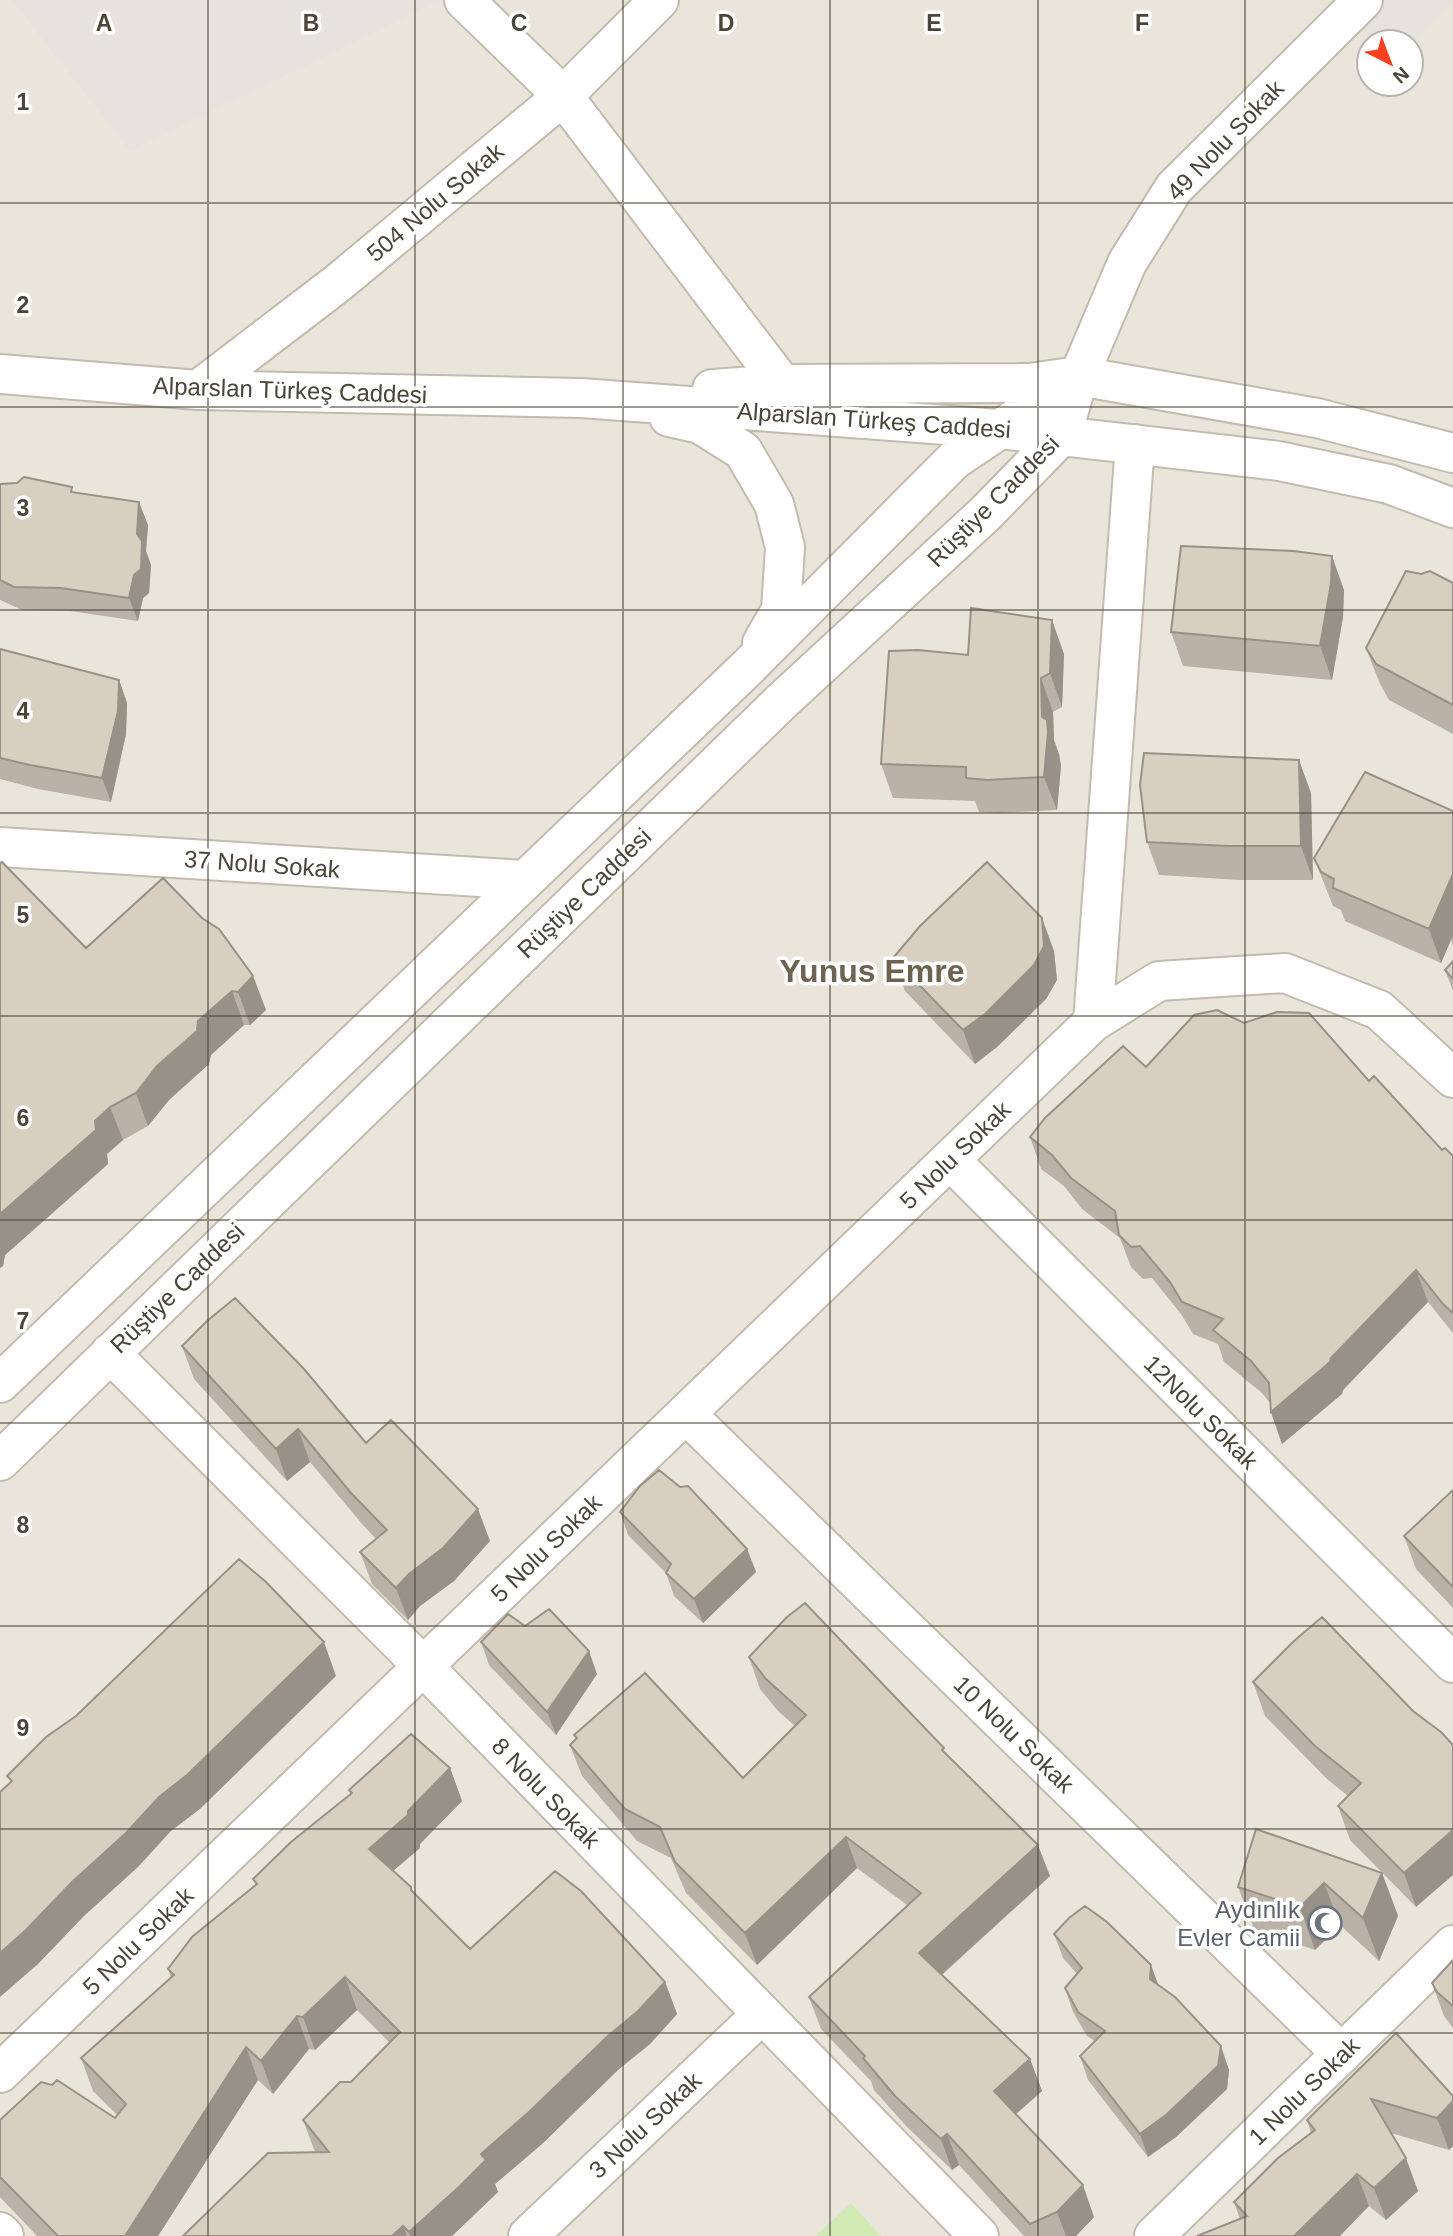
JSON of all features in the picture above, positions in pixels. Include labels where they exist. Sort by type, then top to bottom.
[{"type":"street","points":[[464,0],[563,96],[782,384]]},
{"type":"street","name":"504 Nolu Sokak","points":[[198,390],[338,284],[563,96],[659,0]]},
{"type":"street","name":"49 Nolu Sokak","points":[[1079,376],[1128,263],[1174,188],[1363,0]]},
{"type":"street","name":"Alparslan Türkeş Caddesi","points":[[0,374],[198,390],[581,398],[999,429],[1279,461],[1389,484],[1453,508]]},
{"type":"street","name":"Alparslan Türkeş Caddesi","points":[[581,398],[782,384],[1029,383],[1079,376],[1318,418],[1453,453]]},
{"type":"street","name":"Rüştiye Caddesi","points":[[1,1379],[747,668],[954,460],[1079,376]]},
{"type":"street","name":"Rüştiye Caddesi","points":[[0,1461],[772,711],[986,513],[1062,435],[1079,376]]},
{"type":"street","points":[[581,398],[700,424],[743,451],[774,504],[785,547],[781,610],[747,668]]},
{"type":"street","points":[[1093,1022],[1135,444]]},
{"type":"street","name":"37 Nolu Sokak","points":[[0,847],[525,880]]},
{"type":"street","name":"5 Nolu Sokak","points":[[0,2073],[1093,1022],[1158,981],[1284,973],[1379,1010],[1453,1077]]},
{"type":"street","name":"12Nolu Sokak","points":[[950,1160],[1453,1663]]},
{"type":"street","name":"8 Nolu Sokak","points":[[110,1353],[423,1666],[979,2236]]},
{"type":"street","name":"10 Nolu Sokak","points":[[686,1414],[1342,2054]]},
{"type":"street","name":"1 Nolu Sokak","points":[[1154,2236],[1453,1945]]},
{"type":"street","name":"3 Nolu Sokak","points":[[528,2236],[762,2014]]},
{"type":"street","points":[[0,2232],[4,2236]]},
{"type":"shaded area","points":[[0,0],[1453,0],[1453,2236],[0,2236]]},
{"type":"shaded area","points":[[12,0],[441,0],[130,151]]},
{"type":"shaded area","points":[[1330,0],[1453,0],[1425,32],[1425,28],[1359,28]]},
{"type":"green space","points":[[851,2203],[881,2236],[816,2236]]},
{"type":"building","points":[[24,477],[72,487],[71,492],[139,502],[137,534],[142,541],[141,569],[134,575],[129,598],[61,588],[14,587],[0,580],[0,484],[17,483]]},
{"type":"building","points":[[1181,546],[1294,551],[1332,556],[1331,583],[1320,646],[1171,632]]},
{"type":"building","points":[[1406,571],[1421,574],[1430,571],[1453,583],[1453,705],[1376,664],[1366,648]]},
{"type":"building","points":[[971,608],[1052,620],[1050,673],[1041,678],[1042,717],[1047,720],[1048,732],[1044,777],[987,780],[966,778],[966,767],[881,764],[889,651],[918,650],[968,655]]},
{"type":"building","points":[[0,649],[119,680],[118,711],[102,778],[0,758]]},
{"type":"building","points":[[1144,753],[1299,760],[1301,846],[1147,842],[1140,785]]},
{"type":"building","points":[[1365,772],[1453,811],[1453,874],[1429,929],[1333,888],[1334,879],[1321,872],[1314,858]]},
{"type":"building","points":[[2,862],[86,948],[163,878],[202,918],[219,929],[253,976],[238,992],[232,991],[198,1021],[197,1031],[157,1066],[136,1093],[110,1107],[95,1121],[96,1130],[0,1214],[0,863]]},
{"type":"building","points":[[987,862],[1042,918],[1044,946],[1034,965],[985,1014],[963,1030],[893,958],[920,926]]},
{"type":"building","points":[[1453,961],[1453,979],[1445,970]]},
{"type":"building","points":[[1217,1010],[1244,1023],[1277,1012],[1309,1013],[1369,1081],[1374,1076],[1442,1150],[1445,1148],[1453,1156],[1453,1313],[1416,1270],[1330,1362],[1271,1412],[1269,1383],[1251,1361],[1213,1330],[1223,1319],[1182,1302],[1170,1282],[1140,1246],[1131,1247],[1119,1235],[1115,1211],[1071,1178],[1052,1155],[1030,1137],[1045,1118],[1123,1046],[1146,1067],[1194,1015]]},
{"type":"building","points":[[235,1298],[304,1369],[366,1443],[391,1420],[478,1509],[443,1548],[409,1574],[396,1588],[360,1552],[387,1530],[351,1493],[298,1429],[276,1449],[182,1346]]},
{"type":"building","points":[[659,1470],[680,1487],[688,1486],[747,1549],[694,1599],[666,1573],[671,1564],[620,1512],[640,1486]]},
{"type":"building","points":[[1453,1490],[1453,1587],[1404,1536]]},
{"type":"building","points":[[239,1559],[266,1582],[324,1642],[187,1775],[159,1797],[126,1833],[0,1953],[0,1792],[12,1781],[7,1776],[46,1737],[76,1716]]},
{"type":"building","points":[[805,1603],[944,1748],[942,1750],[1038,1845],[919,1953],[1030,2059],[994,2091],[1083,2185],[1057,2212],[1030,2224],[947,2134],[941,2139],[895,2096],[863,2058],[865,2056],[809,1997],[921,1893],[846,1837],[745,1933],[675,1862],[660,1827],[625,1809],[570,1745],[577,1738],[574,1735],[645,1673],[743,1778],[806,1715],[766,1679],[749,1657],[787,1617]]},
{"type":"building","points":[[549,1609],[589,1651],[547,1712],[481,1642],[508,1614],[525,1626]]},
{"type":"building","points":[[1322,1617],[1413,1711],[1441,1732],[1453,1745],[1453,1830],[1404,1873],[1338,1806],[1361,1783],[1315,1746],[1253,1682]]},
{"type":"building","points":[[411,1734],[450,1768],[408,1811],[408,1815],[369,1849],[411,1887],[470,1949],[555,1871],[581,1891],[665,1982],[638,2011],[481,2154],[486,2160],[409,2232],[403,2226],[392,2236],[183,2236],[268,2153],[329,2152],[303,2120],[340,2082],[351,2082],[400,2032],[345,1977],[303,2017],[297,2016],[261,2061],[246,2047],[125,2236],[58,2236],[0,2177],[0,2120],[41,2082],[52,2085],[57,2080],[115,2118],[126,2104],[81,2058],[174,1975],[168,1969],[192,1937],[257,1884],[253,1879],[291,1842],[352,1793],[349,1790]]},
{"type":"building","points":[[1256,1829],[1382,1873],[1363,1918],[1324,1883],[1300,1907],[1238,1887]]},
{"type":"building","points":[[1085,1906],[1107,1922],[1151,1965],[1150,1979],[1175,1997],[1221,2046],[1218,2066],[1167,2114],[1140,2134],[1080,2056],[1105,2031],[1078,2012],[1065,1988],[1082,1968],[1054,1934]]},
{"type":"building","points":[[1453,1960],[1453,2006],[1437,1992],[1432,1983]]},
{"type":"building","points":[[1396,2033],[1453,2096],[1453,2101],[1437,2118],[1371,2099],[1406,2158],[1374,2188],[1357,2174],[1294,2236],[1197,2236],[1247,2216],[1234,2202],[1278,2158],[1315,2130],[1307,2120]]},
{"type":"place","name":"Aydınlık Evler Camii","points":[[1325,1923]]},
{"type":"district","name":"Yunus Emre","points":[[872,971]]}]
